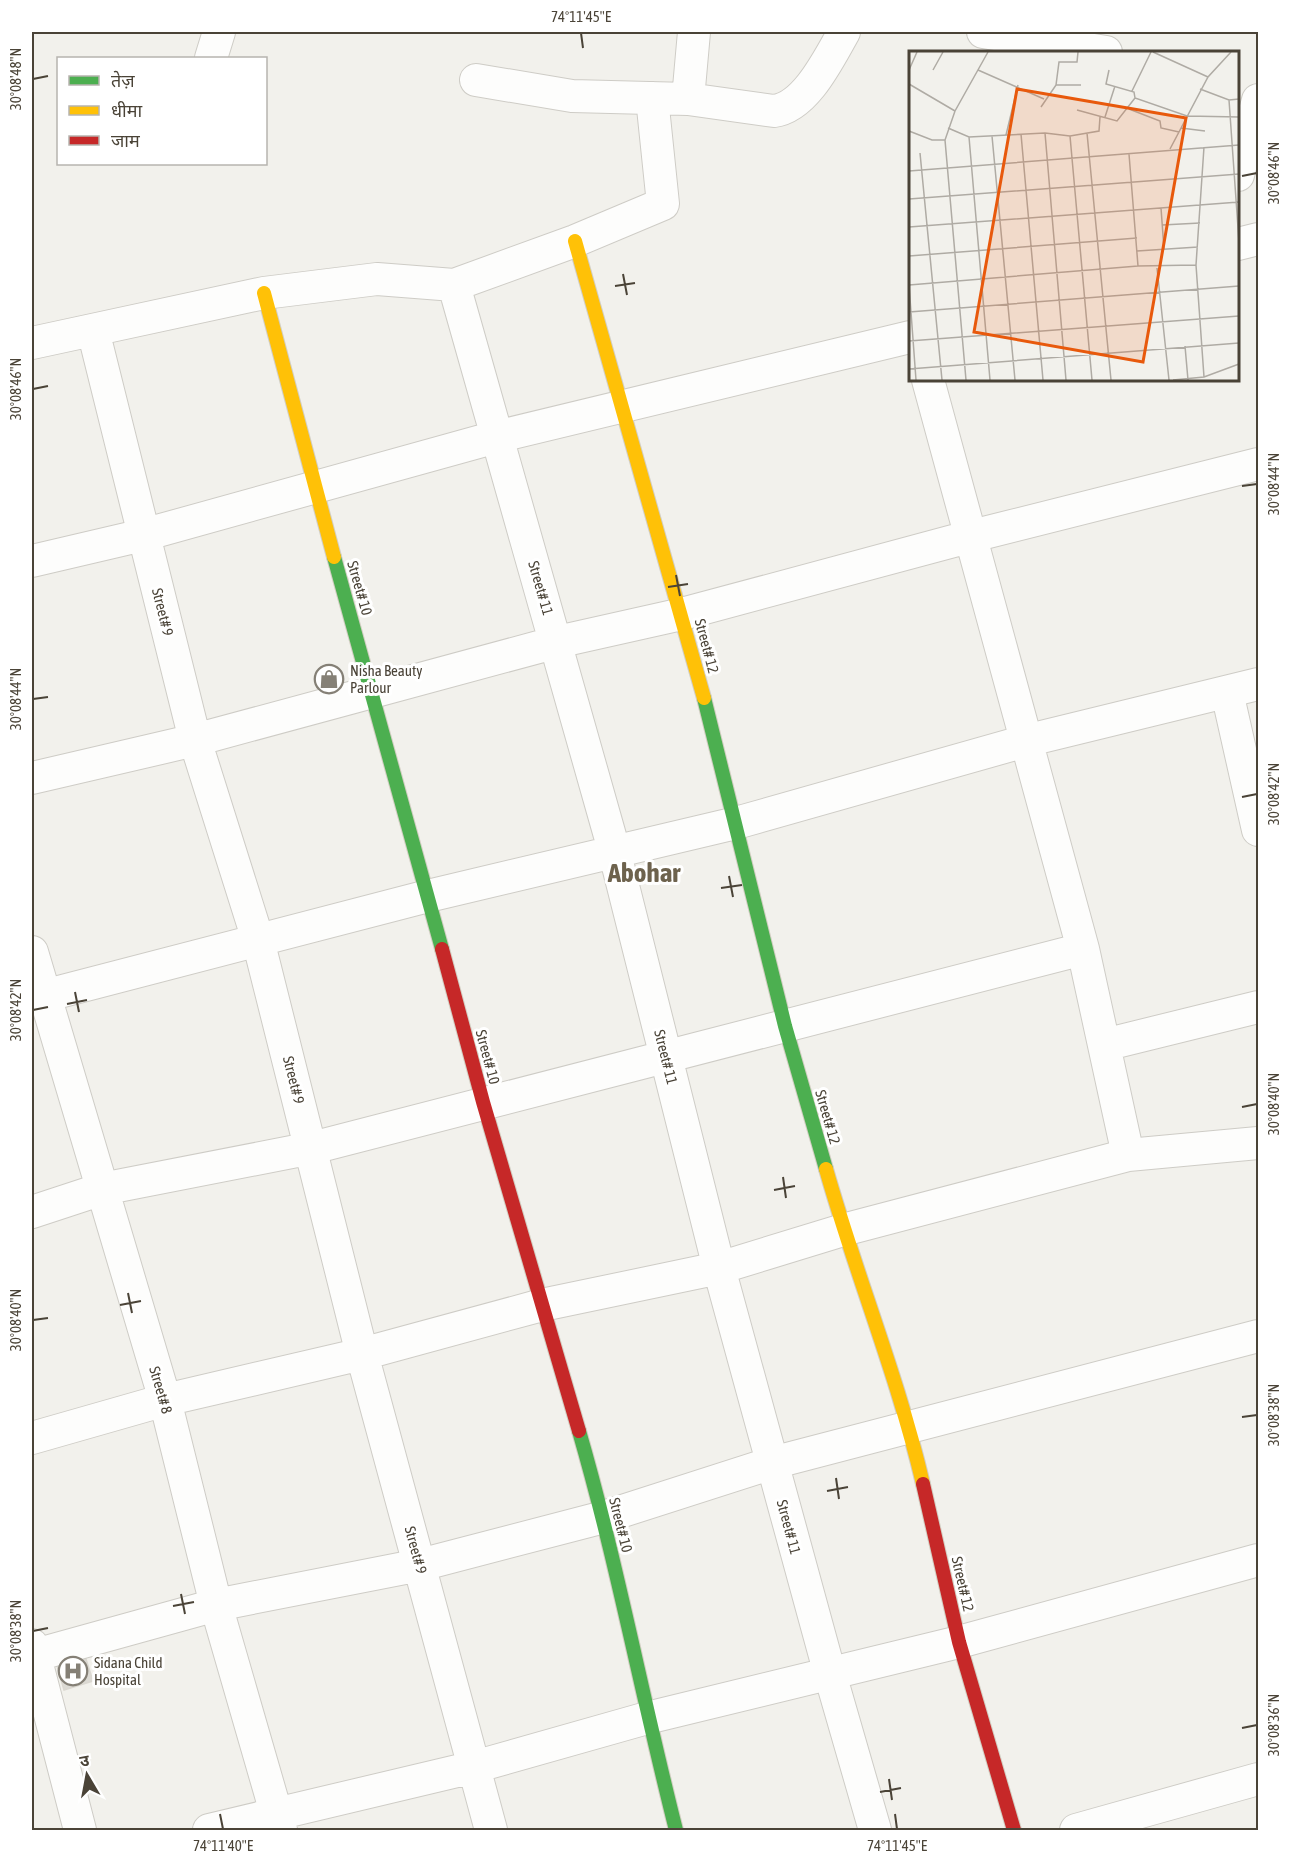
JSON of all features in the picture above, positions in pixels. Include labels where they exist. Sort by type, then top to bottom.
[{"type":"street","points":[[688,99],[694,32]]},
{"type":"street","points":[[476,80],[572,96],[688,99],[774,111],[787,109],[801,99],[844,32]]},
{"type":"street","points":[[983,32],[1101,51]]},
{"type":"street","points":[[32,344],[264,293],[377,279],[454,285],[575,241],[663,204],[652,98]]},
{"type":"street","points":[[1239,170],[1251,105]]},
{"type":"street","points":[[1239,244],[1258,239]]},
{"type":"street","name":"Street# 12","points":[[575,241],[681,614],[736,823],[785,1026],[843,1230],[910,1429],[959,1642],[1014,1830]]},
{"type":"street","name":"Street# 11","points":[[454,285],[557,642],[614,850],[719,1268],[830,1674],[876,1830]]},
{"type":"street","name":"Street# 10","points":[[264,293],[314,486],[373,693],[483,1102],[604,1517],[647,1718],[676,1830]]},
{"type":"street","name":"Street# 9","points":[[93,330],[195,740],[258,940],[362,1353],[492,1830]]},
{"type":"street","points":[[32,561],[143,535],[496,437],[909,338]]},
{"type":"street","points":[[928,381],[1029,740],[1083,949],[1128,1155]]},
{"type":"street","points":[[32,777],[195,740],[557,642],[681,614],[972,536],[1258,464]]},
{"type":"street","points":[[37,997],[428,896],[614,850],[736,823],[1029,740],[1258,684]]},
{"type":"street","points":[[1227,692],[1257,821]]},
{"type":"street","points":[[32,1212],[102,1189],[312,1148],[483,1102],[1083,949]]},
{"type":"street","name":"Street# 8","points":[[32,952],[37,997],[102,1189],[165,1400],[216,1605],[279,1822]]},
{"type":"street","points":[[1104,1045],[1258,1006]]},
{"type":"street","points":[[32,1438],[165,1400],[362,1353],[542,1305],[719,1268],[843,1230],[1128,1155],[1258,1143]]},
{"type":"street","points":[[80,1830],[32,1652],[216,1605],[420,1564],[604,1517],[772,1463],[910,1429],[1258,1336]]},
{"type":"street","points":[[209,1830],[279,1822],[647,1718],[959,1642],[1258,1560]]},
{"type":"street","points":[[1076,1830],[1258,1779]]},
{"type":"building","points":[[84,1653],[93,1681],[64,1690],[56,1662]]},
{"type":"traffic: fast","points":[[334,557],[442,949]]},
{"type":"traffic: fast","points":[[704,698],[785,1026],[826,1169]]},
{"type":"traffic: fast","points":[[579,1431],[593,1480],[676,1830]]},
{"type":"traffic: slow","points":[[575,241],[704,698]]},
{"type":"traffic: slow","points":[[264,293],[334,557]]},
{"type":"traffic: slow","points":[[826,1169],[902,1405],[923,1484]]},
{"type":"traffic: jam","points":[[442,949],[483,1102],[579,1431]]},
{"type":"traffic: jam","points":[[923,1484],[959,1642],[1014,1830]]},
{"type":"place","name":"Nisha Beauty Parlour","points":[[329,679]]},
{"type":"place","name":"Sidana Child Hospital","points":[[73,1671]]},
{"type":"district","name":"Abohar","points":[[644,872]]}]
